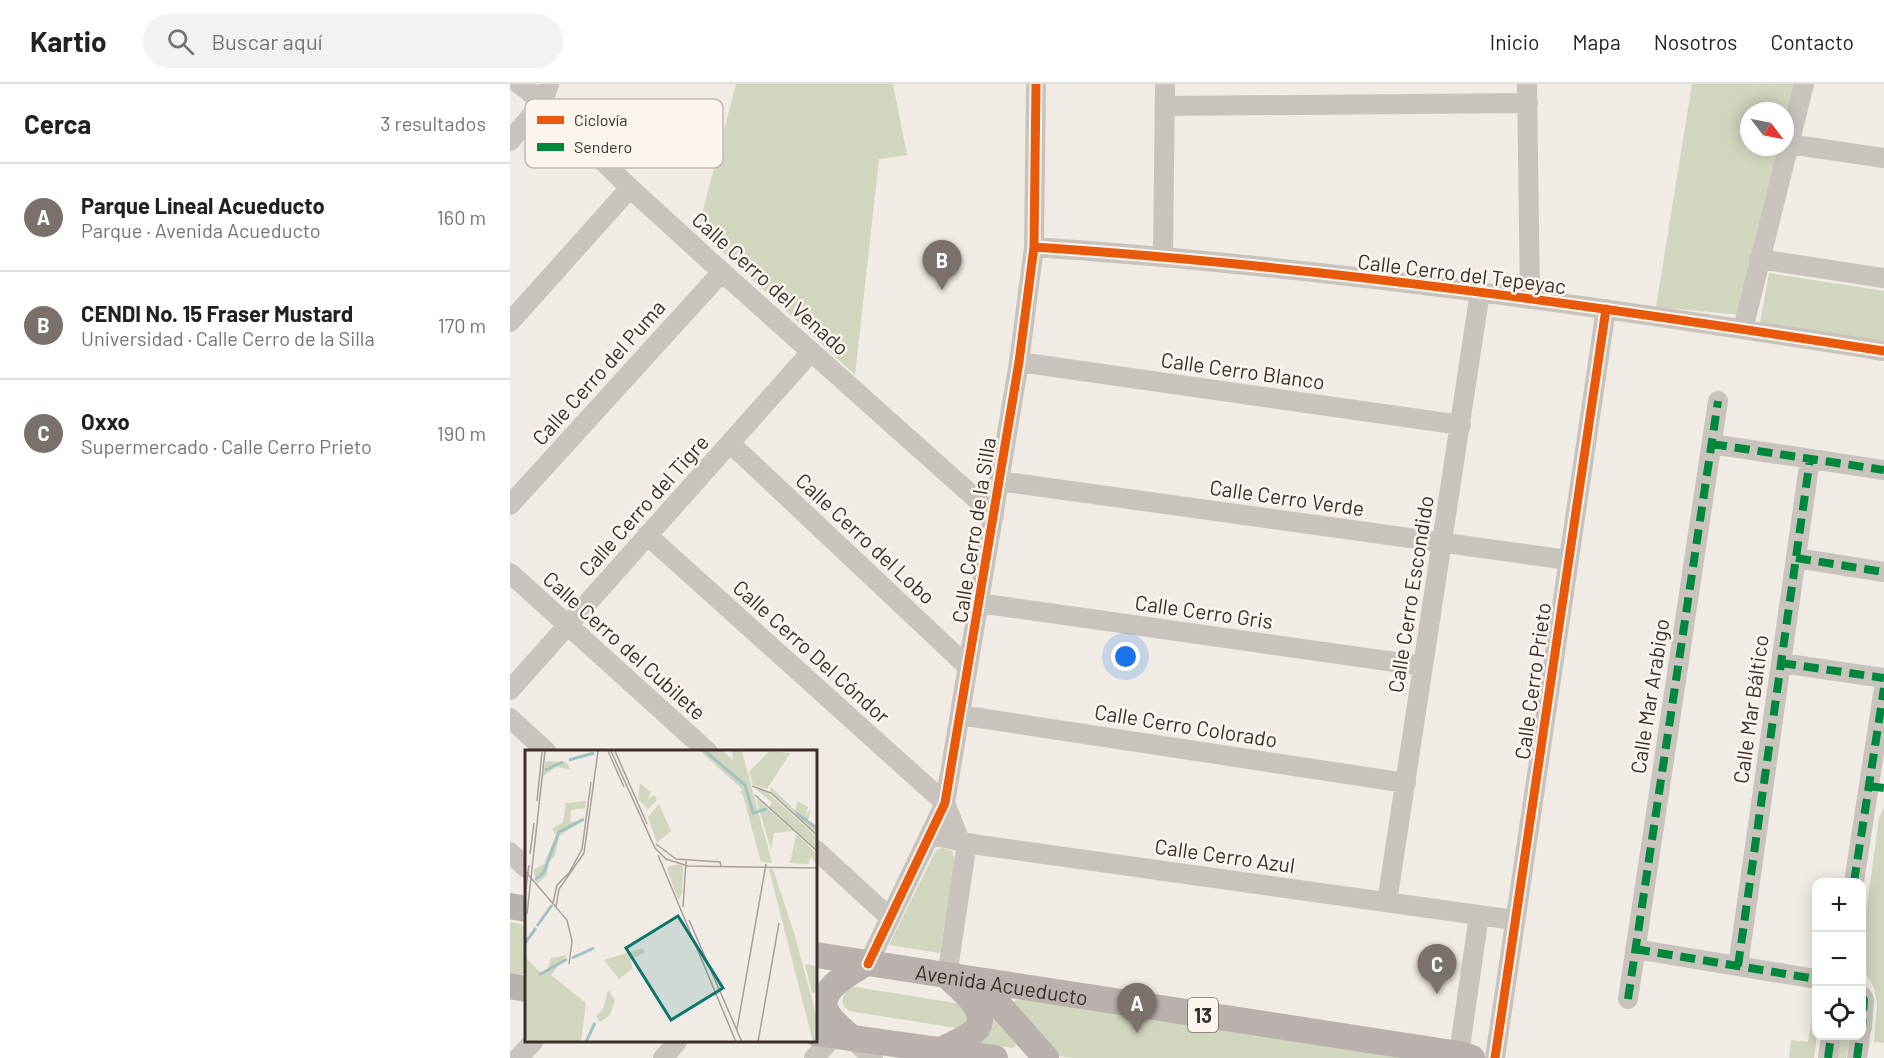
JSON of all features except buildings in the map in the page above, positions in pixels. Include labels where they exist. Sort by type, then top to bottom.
[{"type":"main road","points":[[510,906],[525,909]]},
{"type":"main road","name":"Avenida Acueducto","points":[[818,955],[1466,1056]]},
{"type":"main road","points":[[867,963],[837,982],[828,992],[824,1003],[829,1024],[941,1050],[994,1058]]},
{"type":"main road","points":[[941,1050],[972,1034],[978,1028],[979,1022],[976,1006],[970,997],[947,976]]},
{"type":"main road","points":[[978,981],[1046,1058]]},
{"type":"main road","points":[[510,987],[525,989]]},
{"type":"street","name":"Calle Cerro del Venado","points":[[519,84],[546,93]]},
{"type":"street","name":"Calle Cerro de la Silla","points":[[867,963],[945,803],[1019,362],[1034,247],[1036,84]]},
{"type":"street","points":[[1163,256],[1165,84]]},
{"type":"street","points":[[1794,124],[1804,84]]},
{"type":"street","points":[[1165,106],[1528,94],[1530,299]]},
{"type":"street","points":[[510,141],[525,121]]},
{"type":"street","points":[[1794,145],[1884,158]]},
{"type":"street","points":[[1743,329],[1786,156]]},
{"type":"street","name":"Calle Cerro del Venado","points":[[612,168],[630,188],[722,272],[994,515]]},
{"type":"street","points":[[510,322],[630,188]]},
{"type":"street","name":"Calle Cerro del Tepeyac","points":[[1034,247],[1163,256],[1480,292],[1884,351]]},
{"type":"street","points":[[1760,260],[1884,278]]},
{"type":"street","name":"Calle Cerro del Puma","points":[[510,505],[722,272]]},
{"type":"street","name":"Calle Cerro Escondido","points":[[1387,902],[1480,292]]},
{"type":"street","name":"Calle Cerro Prieto","points":[[1495,1058],[1606,309]]},
{"type":"street","name":"Calle Cerro del Tigre","points":[[510,690],[811,351]]},
{"type":"street","name":"Calle Cerro Blanco","points":[[1019,362],[1461,425]]},
{"type":"street","name":"Calle Mar Arabigo","points":[[1628,999],[1718,401]]},
{"type":"street","name":"Calle Cerro del Lobo","points":[[730,443],[968,668]]},
{"type":"street","points":[[1712,444],[1884,470]]},
{"type":"street","name":"Calle Mar Báltico","points":[[1738,966],[1810,459]]},
{"type":"street","name":"Calle Cerro Verde","points":[[999,481],[1568,560]]},
{"type":"street","name":"Calle Cerro Del Cóndor","points":[[647,535],[945,803]]},
{"type":"street","points":[[1796,558],[1884,572]]},
{"type":"street","name":"Calle Cerro del Cubilete","points":[[510,573],[706,750]]},
{"type":"street","name":"Calle Cerro Gris","points":[[979,603],[1423,666]]},
{"type":"street","points":[[1781,663],[1884,678]]},
{"type":"street","points":[[1855,878],[1876,787],[1884,688]]},
{"type":"street","name":"Calle Cerro Colorado","points":[[960,715],[1406,783]]},
{"type":"street","points":[[510,718],[545,750]]},
{"type":"street","points":[[945,803],[964,842],[947,976]]},
{"type":"street","name":"Calle Cerro Azul","points":[[930,835],[964,842],[1515,920]]},
{"type":"street","points":[[510,852],[525,867]]},
{"type":"street","points":[[818,852],[890,918]]},
{"type":"street","points":[[1466,1056],[1479,915]]},
{"type":"street","points":[[1635,949],[1812,977]]},
{"type":"street","points":[[814,1058],[829,1024],[873,1058]]},
{"type":"street","points":[[1828,1058],[1830,1040]]},
{"type":"street","points":[[1857,1058],[1859,1040]]},
{"type":"street","points":[[518,1058],[531,1043]]},
{"type":"street","points":[[663,1058],[675,1043]]},
{"type":"green space","points":[[736,84],[893,84],[907,155],[879,159],[855,375],[698,229],[714,168],[723,168],[723,134]]},
{"type":"green space","points":[[1692,84],[1801,84],[1794,111],[1794,102],[1740,102],[1740,156],[1783,156],[1742,315],[1656,307]]},
{"type":"green space","points":[[1769,273],[1884,291],[1884,343],[1760,323]]},
{"type":"green space","points":[[1884,807],[1884,1043],[1874,1042],[1877,1004],[1874,988],[1866,973],[1866,912],[1879,818]]},
{"type":"green space","points":[[942,848],[952,851],[955,860],[940,953],[889,945],[934,854]]},
{"type":"green space","points":[[510,922],[525,925],[525,975],[510,973]]},
{"type":"green space","points":[[855,987],[962,1004],[969,1021],[956,1028],[849,1011],[843,1005],[843,999],[847,991]]},
{"type":"green space","points":[[1021,998],[1400,1058],[1072,1058],[1052,1055],[1013,1002]]},
{"type":"green space","points":[[980,1001],[1016,1041],[1015,1047],[972,1041]]},
{"type":"green space","points":[[1812,1018],[1812,1040],[1816,1040],[1814,1058],[1789,1058],[1791,1040],[1808,1042]]},
{"type":"green space","points":[[1840,1040],[1849,1040],[1846,1058],[1838,1058]]},
{"type":"marked path","points":[[1628,999],[1718,401]]},
{"type":"marked path","points":[[1712,444],[1884,470]]},
{"type":"marked path","points":[[1738,966],[1810,459]]},
{"type":"marked path","points":[[1796,558],[1884,572]]},
{"type":"marked path","points":[[1781,663],[1884,678]]},
{"type":"marked path","points":[[1855,878],[1884,688]]},
{"type":"marked path","points":[[1869,786],[1884,788]]},
{"type":"marked path","points":[[1635,949],[1812,978]]},
{"type":"marked path","points":[[1828,1058],[1830,1040]]},
{"type":"marked path","points":[[1857,1058],[1859,1040]]},
{"type":"cycle path","points":[[868,964],[945,803],[1019,362],[1034,247],[1036,84]]},
{"type":"cycle path","points":[[1034,247],[1141,255],[1354,277],[1566,304],[1884,351]]},
{"type":"cycle path","points":[[1495,1058],[1606,309]]},
{"type":"place","name":"CENDI No. 15 Fraser Mustard","points":[[942,290]]},
{"type":"place","name":"Oxxo","points":[[1437,994]]},
{"type":"place","name":"Parque Lineal Acueducto","points":[[1137,1033]]}]
